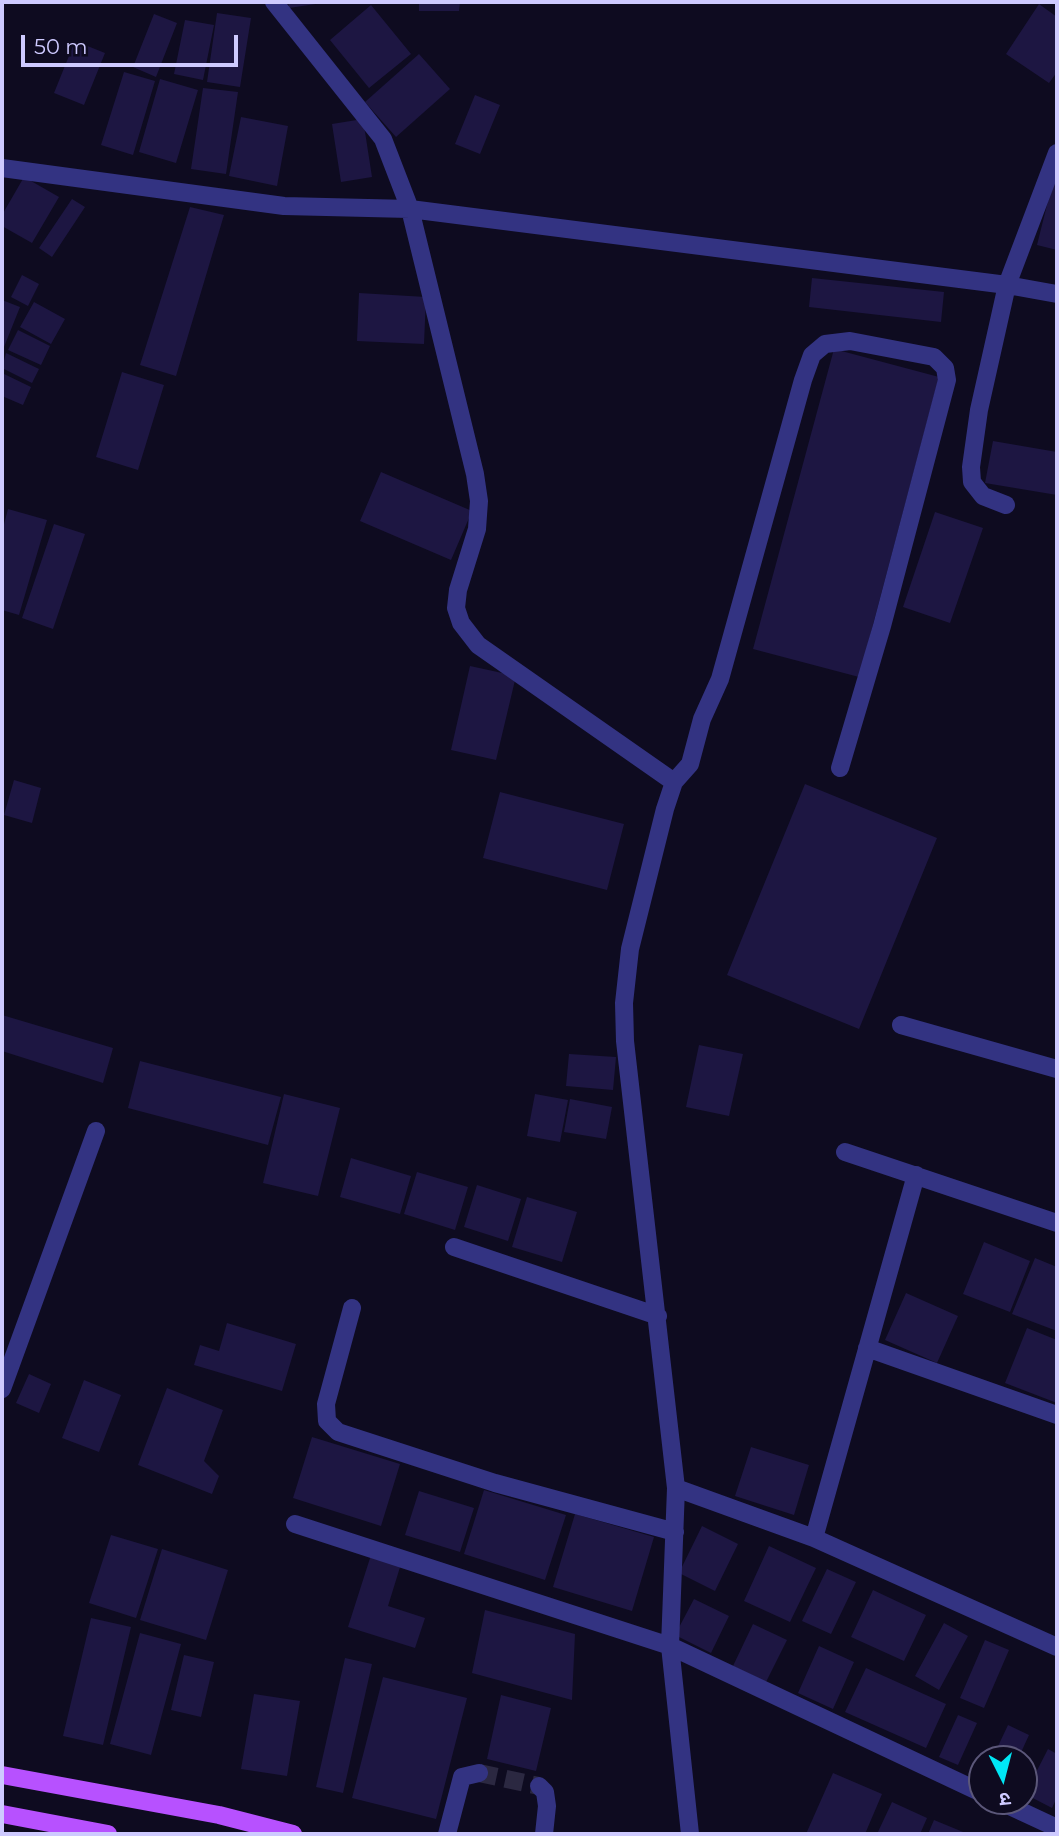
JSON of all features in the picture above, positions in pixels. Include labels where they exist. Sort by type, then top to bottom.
[{"type":"main road","points":[[2,1775],[219,1815],[293,1834]]},
{"type":"main road","points":[[2,1814],[108,1834]]},
{"type":"street","points":[[274,2],[383,139],[410,209],[472,460],[479,501],[477,529],[458,590],[456,608],[461,623],[478,645],[674,782]]},
{"type":"street","points":[[1006,505],[983,496],[972,482],[971,467],[979,410],[1007,285],[1057,153]]},
{"type":"street","points":[[2,168],[284,206],[410,209],[1007,285],[1057,294]]},
{"type":"street","points":[[690,1834],[670,1646],[676,1488],[625,1041],[624,1003],[630,949],[665,809],[674,782],[690,764],[702,719],[720,679],[803,380],[812,355],[825,344],[850,341],[934,357],[944,368],[947,380],[882,626],[840,768]]},
{"type":"street","points":[[901,1026],[1057,1069]]},
{"type":"street","points":[[2,1389],[96,1131]]},
{"type":"street","points":[[845,1152],[1057,1223]]},
{"type":"street","points":[[814,1538],[916,1175]]},
{"type":"street","points":[[454,1247],[658,1316]]},
{"type":"street","points":[[352,1308],[326,1404],[327,1421],[338,1432],[495,1483],[675,1532]]},
{"type":"street","points":[[867,1348],[1057,1415]]},
{"type":"street","points":[[676,1488],[814,1538],[1057,1647]]},
{"type":"street","points":[[295,1524],[670,1646],[968,1786]]},
{"type":"street","points":[[447,1834],[462,1777],[478,1773]]},
{"type":"street","points":[[539,1786],[545,1792],[547,1806],[544,1834]]},
{"type":"street","points":[[1029,1815],[1057,1828]]},
{"type":"building","points":[[288,2],[322,2],[322,3],[289,8]]},
{"type":"building","points":[[419,2],[460,2],[459,11],[419,11]]},
{"type":"building","points":[[1039,4],[1057,17],[1057,72],[1049,83],[1006,54]]},
{"type":"building","points":[[371,5],[411,54],[369,88],[330,40]]},
{"type":"building","points":[[217,13],[251,18],[240,87],[207,82]]},
{"type":"building","points":[[154,14],[177,23],[156,77],[133,67]]},
{"type":"building","points":[[185,20],[214,25],[203,80],[174,74]]},
{"type":"building","points":[[75,41],[105,53],[84,105],[54,93]]},
{"type":"building","points":[[419,54],[450,89],[396,137],[365,102]]},
{"type":"building","points":[[124,72],[155,81],[133,155],[101,145]]},
{"type":"building","points":[[160,79],[198,90],[176,163],[139,152]]},
{"type":"building","points":[[203,88],[238,92],[226,174],[191,169]]},
{"type":"building","points":[[475,95],[500,105],[480,154],[455,144]]},
{"type":"building","points":[[241,117],[288,126],[277,186],[229,176]]},
{"type":"building","points":[[363,119],[372,177],[341,182],[332,124]]},
{"type":"building","points":[[1057,169],[1057,250],[1037,245]]},
{"type":"building","points":[[24,177],[59,197],[32,243],[2,226],[2,215]]},
{"type":"building","points":[[72,199],[85,207],[52,257],[39,248]]},
{"type":"building","points":[[190,207],[224,215],[176,376],[140,365]]},
{"type":"building","points":[[22,275],[39,284],[28,306],[11,297]]},
{"type":"building","points":[[812,278],[944,292],[941,322],[809,307]]},
{"type":"building","points":[[359,293],[426,297],[424,344],[357,341]]},
{"type":"building","points":[[2,300],[20,307],[2,352]]},
{"type":"building","points":[[34,302],[65,319],[51,344],[20,327]]},
{"type":"building","points":[[18,330],[50,346],[41,365],[8,350]]},
{"type":"building","points":[[834,349],[939,377],[859,677],[753,649]]},
{"type":"building","points":[[6,353],[39,369],[32,383],[2,368]]},
{"type":"building","points":[[122,372],[164,385],[138,470],[96,457]]},
{"type":"building","points":[[2,373],[31,387],[23,405],[2,396]]},
{"type":"building","points":[[993,441],[1057,452],[1057,495],[985,483]]},
{"type":"building","points":[[381,472],[472,511],[451,560],[360,521]]},
{"type":"building","points":[[8,509],[47,520],[19,615],[2,610],[2,532]]},
{"type":"building","points":[[935,512],[983,528],[950,623],[903,607]]},
{"type":"building","points":[[54,524],[85,534],[53,629],[22,618]]},
{"type":"building","points":[[470,666],[516,676],[496,760],[451,750]]},
{"type":"building","points":[[14,780],[41,788],[32,823],[4,815]]},
{"type":"building","points":[[805,784],[937,838],[859,1029],[727,975]]},
{"type":"building","points":[[500,792],[624,824],[607,890],[483,858]]},
{"type":"building","points":[[2,1015],[113,1048],[103,1083],[2,1051]]},
{"type":"building","points":[[699,1045],[743,1054],[729,1116],[686,1107]]},
{"type":"building","points":[[569,1054],[616,1057],[613,1090],[566,1086]]},
{"type":"building","points":[[140,1061],[281,1097],[268,1145],[128,1108]]},
{"type":"building","points":[[284,1094],[340,1108],[318,1196],[263,1183]]},
{"type":"building","points":[[535,1094],[568,1100],[560,1142],[527,1136]]},
{"type":"building","points":[[570,1099],[612,1107],[606,1139],[564,1132]]},
{"type":"building","points":[[351,1158],[411,1176],[400,1214],[340,1197]]},
{"type":"building","points":[[417,1172],[468,1187],[455,1230],[404,1214]]},
{"type":"building","points":[[477,1185],[521,1199],[508,1241],[464,1227]]},
{"type":"building","points":[[527,1197],[577,1212],[562,1262],[512,1247]]},
{"type":"building","points":[[984,1242],[1030,1261],[1010,1312],[963,1294]]},
{"type":"building","points":[[1035,1258],[1057,1267],[1057,1331],[1012,1314]]},
{"type":"building","points":[[906,1293],[958,1316],[937,1363],[885,1340]]},
{"type":"building","points":[[227,1323],[296,1344],[282,1391],[194,1365],[200,1345],[219,1351]]},
{"type":"building","points":[[1027,1328],[1057,1340],[1057,1403],[1005,1383]]},
{"type":"building","points":[[29,1374],[51,1384],[39,1413],[16,1403]]},
{"type":"building","points":[[84,1380],[121,1395],[99,1452],[62,1438]]},
{"type":"building","points":[[167,1388],[223,1410],[204,1461],[219,1476],[212,1494],[138,1465]]},
{"type":"building","points":[[312,1437],[400,1464],[381,1526],[293,1498]]},
{"type":"building","points":[[751,1447],[809,1465],[794,1515],[735,1496]]},
{"type":"building","points":[[484,1490],[566,1515],[545,1580],[464,1554]]},
{"type":"building","points":[[419,1491],[474,1508],[460,1552],[405,1535]]},
{"type":"building","points":[[575,1514],[654,1537],[632,1611],[553,1587]]},
{"type":"building","points":[[702,1526],[738,1544],[715,1591],[679,1573]]},
{"type":"building","points":[[111,1535],[158,1549],[136,1618],[89,1603]]},
{"type":"building","points":[[769,1546],[816,1568],[790,1622],[744,1601]]},
{"type":"building","points":[[162,1549],[228,1570],[206,1640],[140,1620]]},
{"type":"building","points":[[371,1555],[401,1564],[388,1606],[425,1618],[415,1648],[348,1627]]},
{"type":"building","points":[[827,1569],[856,1582],[831,1634],[802,1621]]},
{"type":"building","points":[[873,1590],[926,1615],[904,1661],[851,1637]]},
{"type":"building","points":[[694,1599],[729,1616],[711,1653],[675,1635]]},
{"type":"building","points":[[485,1610],[575,1634],[572,1700],[472,1673]]},
{"type":"building","points":[[91,1618],[131,1627],[103,1745],[63,1736]]},
{"type":"building","points":[[944,1623],[968,1636],[939,1690],[915,1676]]},
{"type":"building","points":[[753,1624],[787,1640],[766,1682],[733,1666]]},
{"type":"building","points":[[140,1633],[181,1644],[151,1755],[110,1744]]},
{"type":"building","points":[[985,1640],[1009,1650],[984,1708],[960,1698]]},
{"type":"building","points":[[819,1646],[854,1662],[833,1709],[798,1693]]},
{"type":"building","points":[[184,1655],[214,1662],[201,1717],[171,1710]]},
{"type":"building","points":[[345,1658],[372,1664],[343,1793],[316,1787]]},
{"type":"building","points":[[866,1668],[946,1704],[926,1748],[845,1712]]},
{"type":"building","points":[[383,1677],[467,1698],[436,1819],[352,1798]]},
{"type":"building","points":[[254,1694],[300,1701],[287,1776],[241,1769]]},
{"type":"building","points":[[501,1695],[551,1708],[536,1771],[487,1759]]},
{"type":"building","points":[[958,1715],[977,1723],[958,1765],[939,1757]]},
{"type":"building","points":[[1008,1725],[1029,1735],[1024,1745],[999,1745]]},
{"type":"building","points":[[1048,1749],[1057,1754],[1057,1797],[1052,1808],[1038,1801],[1038,1769]]},
{"type":"building","points":[[833,1773],[882,1794],[865,1834],[806,1834]]},
{"type":"building","points":[[892,1802],[927,1818],[920,1834],[877,1834]]},
{"type":"building","points":[[934,1820],[968,1834],[928,1834]]},
{"type":"tunnel","points":[[479,1773],[539,1786]]}]
